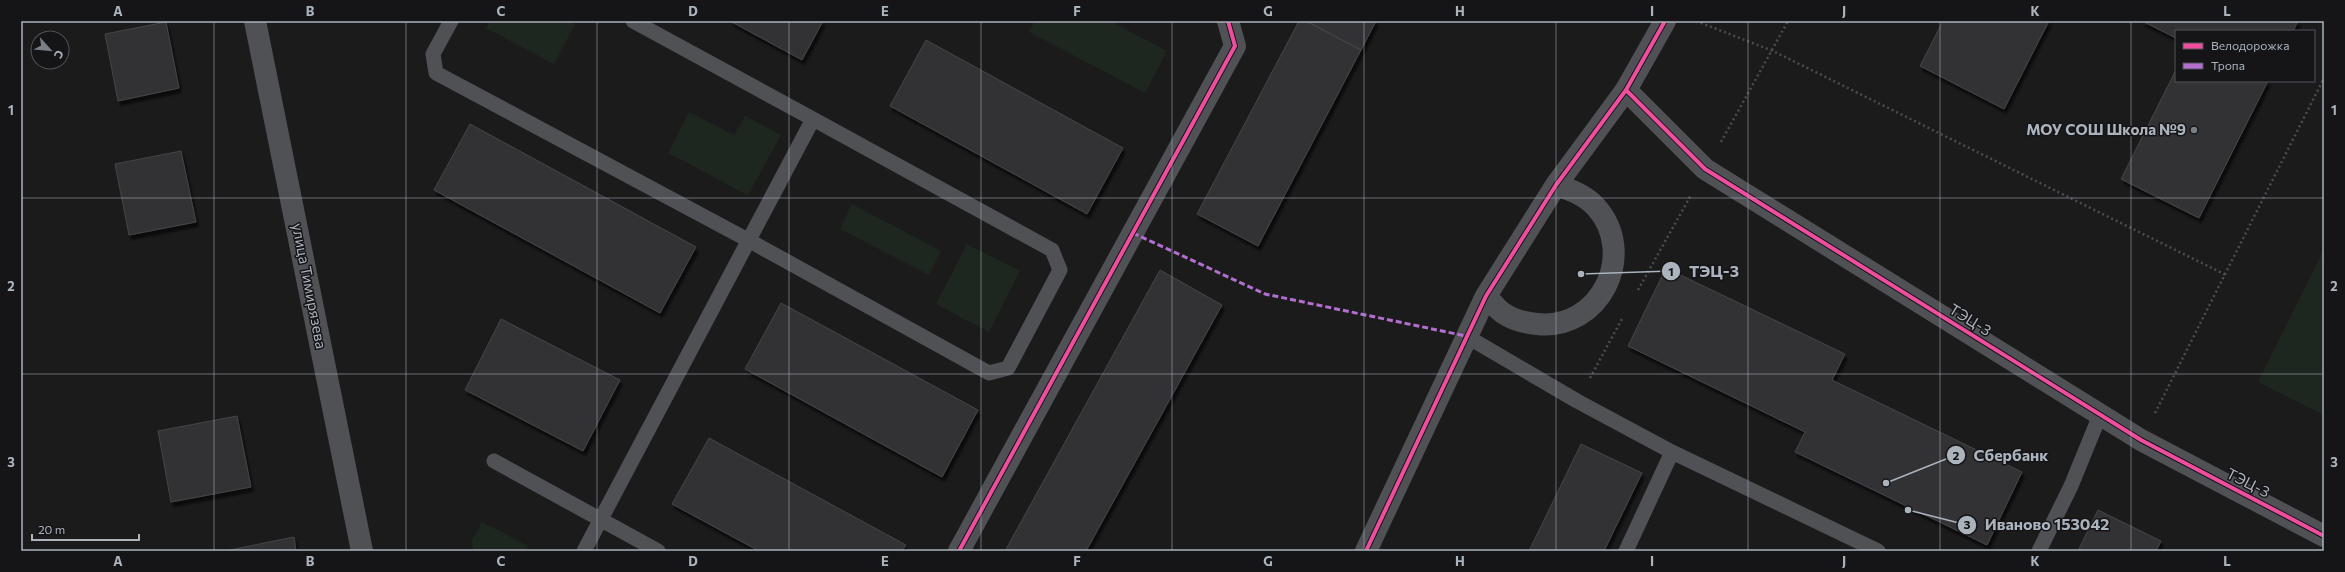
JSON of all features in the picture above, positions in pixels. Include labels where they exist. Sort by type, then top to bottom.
[{"type":"street","name":"улица Тимирязева","points":[[256,21],[362,551]]},
{"type":"street","points":[[959,551],[1235,46],[1228,21]]},
{"type":"street","points":[[1366,551],[1486,296],[1556,185],[1626,90],[1665,21]]},
{"type":"street","name":"ТЭЦ-3","points":[[1626,90],[1705,169],[2141,440],[2324,536]]},
{"type":"street","points":[[1486,296],[1503,313],[1525,323],[1549,326],[1571,320],[1590,308],[1605,291],[1613,270],[1614,247],[1608,225],[1596,207],[1578,193],[1556,185]]},
{"type":"lane","points":[[451,21],[433,54],[436,73],[748,240],[989,373],[1008,368],[1060,270],[1052,250],[633,21]]},
{"type":"lane","points":[[584,551],[813,119]]},
{"type":"lane","points":[[1466,336],[1577,401],[1672,452],[1878,551]]},
{"type":"lane","points":[[2039,551],[2071,486],[2100,415]]},
{"type":"lane","points":[[1626,551],[1672,452]]},
{"type":"lane","points":[[494,461],[658,551]]},
{"type":"path","points":[[1696,21],[1773,51],[2226,275]]},
{"type":"path","points":[[1637,292],[1705,169],[1773,51],[1788,21]]},
{"type":"path","points":[[2141,440],[2226,275],[2324,78]]},
{"type":"path","points":[[1577,401],[1626,312]]},
{"type":"shaded area","points":[[490,21],[570,21],[575,24],[554,64],[486,28]]},
{"type":"shaded area","points":[[1035,21],[1110,21],[1167,51],[1145,93],[1029,32]]},
{"type":"shaded area","points":[[689,112],[734,135],[745,116],[781,135],[748,195],[668,153]]},
{"type":"shaded area","points":[[852,204],[941,251],[929,275],[840,229]]},
{"type":"shaded area","points":[[967,244],[1020,271],[989,332],[936,304]]},
{"type":"shaded area","points":[[2324,249],[2324,415],[2258,382]]},
{"type":"shaded area","points":[[482,522],[528,546],[525,551],[473,551],[472,540]]},
{"type":"building","points":[[730,21],[823,21],[802,60]]},
{"type":"building","points":[[1299,21],[1306,21],[1361,50],[1258,246],[1197,214]]},
{"type":"building","points":[[1306,21],[1376,21],[1361,50]]},
{"type":"building","name":"МОУ СОШ Школа №9","points":[[1943,21],[2049,21],[2004,109],[1920,66]]},
{"type":"building","points":[[2142,21],[2298,21],[2294,30],[2175,30],[2175,38]]},
{"type":"building","points":[[166,22],[179,88],[118,101],[105,34]]},
{"type":"building","points":[[926,40],[1123,148],[1087,214],[890,106]]},
{"type":"building","name":"МОУ СОШ Школа №9","points":[[2175,72],[2175,82],[2267,82],[2199,218],[2121,179]]},
{"type":"building","points":[[470,124],[696,247],[660,313],[434,190]]},
{"type":"building","points":[[181,151],[196,222],[129,235],[115,164]]},
{"type":"building","points":[[1666,268],[1845,354],[1832,380],[2022,472],[1987,545],[1795,452],[1805,432],[1628,346]]},
{"type":"building","points":[[1160,270],[1222,305],[1086,551],[1005,551]]},
{"type":"building","points":[[781,303],[978,410],[942,477],[745,369]]},
{"type":"building","points":[[501,319],[620,380],[583,451],[465,390]]},
{"type":"building","points":[[237,416],[251,487],[171,502],[158,431]]},
{"type":"building","points":[[709,438],[906,545],[902,551],[759,551],[672,504]]},
{"type":"building","points":[[1581,444],[1642,473],[1604,551],[1529,551]]},
{"type":"building","points":[[2098,510],[2161,541],[2156,551],[2078,551]]},
{"type":"building","points":[[294,537],[296,551],[225,551]]},
{"type":"marked path","points":[[1133,233],[1265,294],[1466,336]]},
{"type":"cycle path","points":[[959,551],[1235,46],[1228,21]]},
{"type":"cycle path","points":[[1366,551],[1486,296],[1556,185],[1626,90],[1665,21]]},
{"type":"cycle path","points":[[1626,90],[1705,169],[2141,440],[2324,536]]},
{"type":"place","name":"МОУ СОШ Школа №9","points":[[2194,130]]},
{"type":"place","name":"ТЭЦ-3","points":[[1581,274]]},
{"type":"place","name":"Сбербанк","points":[[1886,483]]},
{"type":"place","name":"Иваново 153042","points":[[1908,510]]}]
